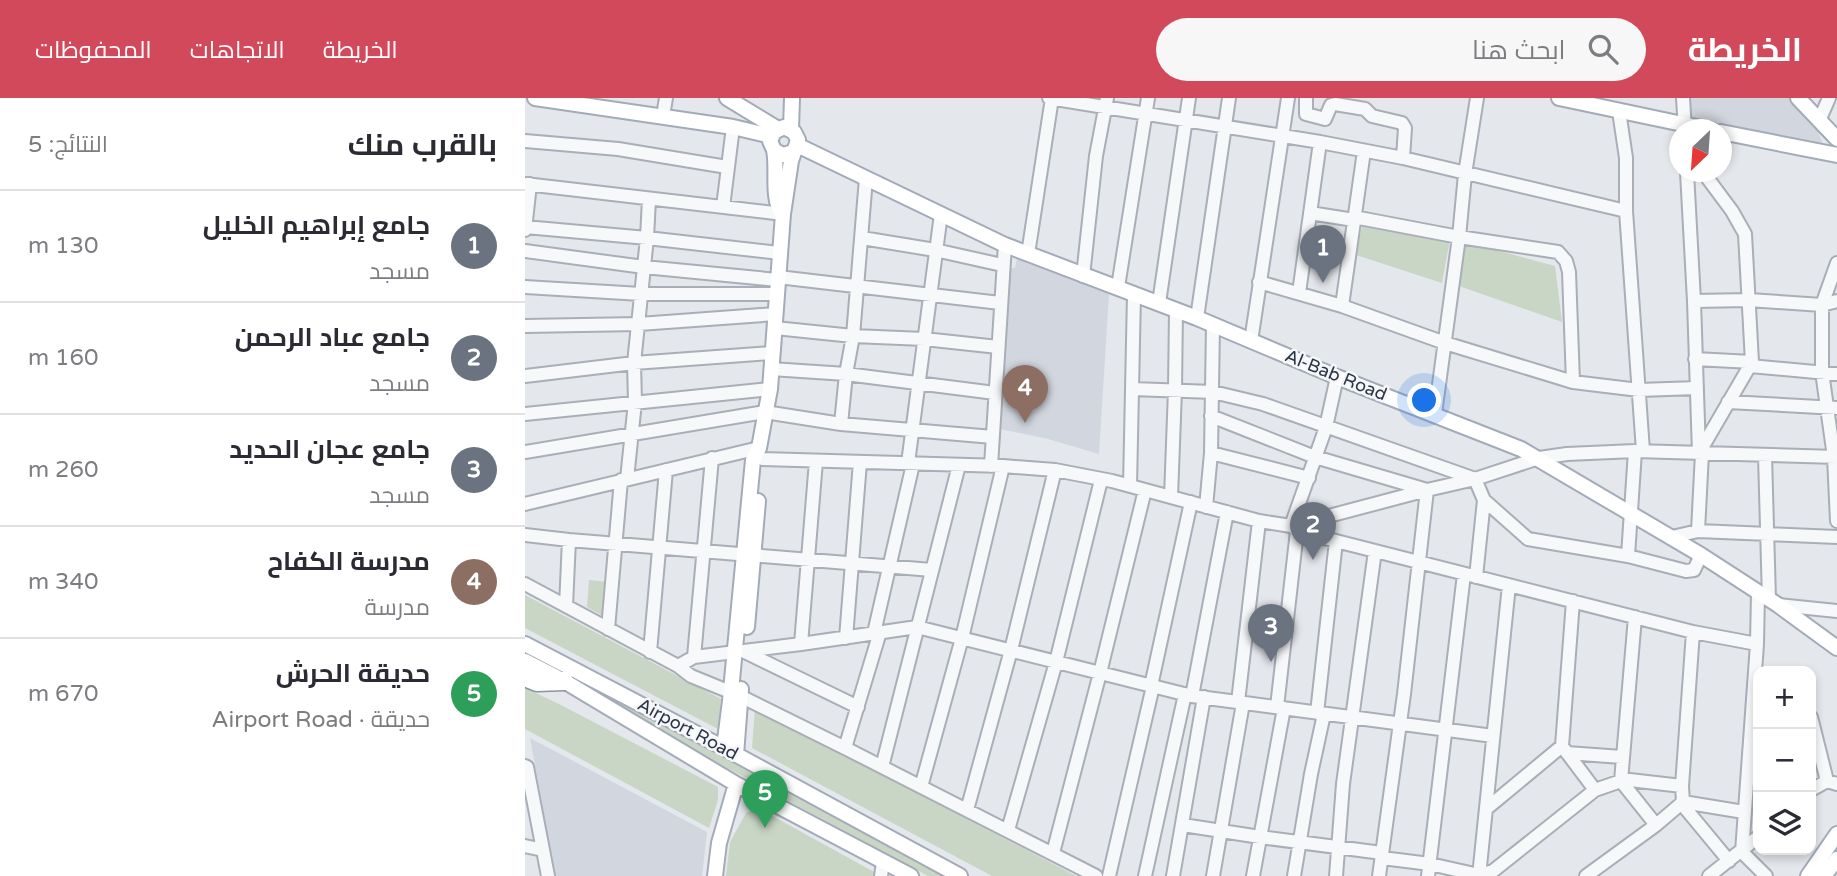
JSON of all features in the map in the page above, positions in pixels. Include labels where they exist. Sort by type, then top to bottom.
[{"type":"highway","points":[[525,677],[537,682],[563,681]]},
{"type":"main road","points":[[535,98],[617,104],[663,116],[779,136],[797,136],[783,214],[769,388],[760,453],[753,460],[749,555],[730,751]]},
{"type":"main road","points":[[727,98],[779,136]]},
{"type":"main road","points":[[783,214],[776,200],[776,170],[779,136],[792,98]]},
{"type":"main road","points":[[1559,98],[1598,102],[1619,111],[1669,123]]},
{"type":"main road","points":[[1798,98],[1837,139]]},
{"type":"main road","points":[[1732,134],[1837,155]]},
{"type":"main road","name":"Al-Bab Road","points":[[779,136],[783,155],[795,149],[866,178],[1005,245],[1198,318],[1337,377],[1504,441],[1539,458],[1701,555],[1837,648]]},
{"type":"main road","name":"Airport Road","points":[[525,644],[960,876]]},
{"type":"main road","name":"Airport Road","points":[[525,661],[882,869],[911,876]]},
{"type":"main road","points":[[715,876],[719,843],[736,784]]},
{"type":"main road","points":[[1808,876],[1837,834]]},
{"type":"main road","points":[[1816,876],[1837,845]]},
{"type":"main road","points":[[1824,876],[1837,859]]},
{"type":"street","points":[[663,116],[666,98]]},
{"type":"street","points":[[1028,254],[1051,98],[1107,103],[1146,114],[1403,158],[1626,211]]},
{"type":"street","points":[[1118,287],[1148,98]]},
{"type":"street","points":[[1159,303],[1189,98]]},
{"type":"street","points":[[1198,318],[1229,98]]},
{"type":"street","points":[[1251,341],[1288,98]]},
{"type":"street","points":[[1306,98],[1305,114],[1314,117],[1325,118],[1331,105],[1335,104],[1365,110],[1372,116],[1402,123],[1405,128],[1403,158]]},
{"type":"street","points":[[1436,414],[1465,174],[1477,98]]},
{"type":"street","points":[[1683,98],[1684,119]]},
{"type":"street","points":[[1819,121],[1829,98]]},
{"type":"street","points":[[1083,276],[1096,156],[1107,103]]},
{"type":"street","points":[[1619,111],[1626,158],[1626,211],[1639,390],[1639,451],[1628,556]]},
{"type":"street","points":[[723,207],[733,127]]},
{"type":"street","points":[[525,141],[618,149],[727,167]]},
{"type":"street","points":[[1299,293],[1320,142]]},
{"type":"street","points":[[1342,306],[1364,151]]},
{"type":"street","points":[[841,424],[858,287],[866,178]]},
{"type":"street","points":[[1688,182],[1701,453],[1698,531]]},
{"type":"street","points":[[1701,453],[1751,364],[1745,234],[1710,182]]},
{"type":"street","points":[[779,253],[525,228],[527,184],[783,214]]},
{"type":"street","points":[[608,629],[615,544],[635,402],[634,363],[649,199]]},
{"type":"street","points":[[1310,213],[1557,252],[1566,261],[1569,272],[1573,382]]},
{"type":"street","points":[[845,748],[877,633],[910,463],[941,214]]},
{"type":"street","points":[[862,238],[936,250],[1002,265]]},
{"type":"street","points":[[921,787],[962,638],[997,466],[993,437],[1005,245]]},
{"type":"street","points":[[525,251],[777,284],[858,287],[1000,303]]},
{"type":"street","points":[[1837,263],[1822,305],[1822,372],[1833,408],[1837,521]]},
{"type":"street","points":[[1259,282],[1342,306],[1445,343],[1573,382],[1639,390],[1697,388]]},
{"type":"street","points":[[525,287],[641,293],[777,284]]},
{"type":"street","points":[[1130,486],[1134,294]]},
{"type":"street","points":[[1694,301],[1749,300],[1822,305],[1837,301]]},
{"type":"street","points":[[1171,497],[1176,310]]},
{"type":"street","points":[[525,326],[775,321],[853,336],[924,339],[998,347]]},
{"type":"street","points":[[1206,507],[1211,453],[1213,325]]},
{"type":"street","points":[[525,376],[634,363],[772,353]]},
{"type":"street","points":[[1695,359],[1837,374]]},
{"type":"street","points":[[771,369],[846,374],[995,393]]},
{"type":"street","points":[[1253,876],[1281,708],[1294,528],[1325,427],[1337,377]]},
{"type":"street","points":[[525,414],[769,388]]},
{"type":"street","points":[[1133,389],[1213,392],[1263,404],[1475,479],[1484,500],[1528,539],[1628,556],[1686,571],[1693,570],[1701,555]]},
{"type":"street","points":[[1728,402],[1833,408]]},
{"type":"street","points":[[525,452],[765,412],[841,424],[993,437]]},
{"type":"street","points":[[1211,416],[1315,457],[1427,490]]},
{"type":"street","points":[[1294,528],[1475,479],[1539,458],[1567,454],[1639,451],[1835,457]]},
{"type":"street","points":[[525,504],[712,458],[760,453],[816,461],[1055,470],[1130,486],[1693,632],[1757,644]]},
{"type":"street","points":[[1211,453],[1309,478]]},
{"type":"street","points":[[1741,852],[1757,644],[1768,599],[1765,455]]},
{"type":"street","points":[[694,657],[712,458]]},
{"type":"street","points":[[801,644],[816,461]]},
{"type":"street","points":[[846,638],[860,462]]},
{"type":"street","points":[[882,767],[959,465]]},
{"type":"street","points":[[650,652],[666,470]]},
{"type":"street","points":[[967,810],[1011,650],[1055,470]]},
{"type":"street","points":[[1008,830],[1056,662],[1101,480]]},
{"type":"street","points":[[1053,853],[1145,490]]},
{"type":"street","points":[[1379,876],[1427,490]]},
{"type":"street","points":[[1429,870],[1445,730],[1484,500]]},
{"type":"street","points":[[1109,876],[1191,502]]},
{"type":"street","points":[[1173,876],[1182,825],[1194,696],[1227,512]]},
{"type":"street","points":[[1213,876],[1240,702],[1259,521]]},
{"type":"street","points":[[1672,537],[1698,531],[1837,537]]},
{"type":"street","points":[[525,535],[932,570]]},
{"type":"street","points":[[566,606],[569,540]]},
{"type":"street","points":[[1294,876],[1320,713],[1336,541]]},
{"type":"street","points":[[1336,876],[1343,785],[1375,551]]},
{"type":"street","points":[[525,584],[678,666],[691,676],[845,748],[1096,876]]},
{"type":"street","points":[[1479,875],[1509,585]]},
{"type":"street","points":[[1768,599],[1837,611]]},
{"type":"street","points":[[1573,601],[1564,749],[1595,790]]},
{"type":"street","points":[[1635,617],[1621,780],[1656,825]]},
{"type":"street","points":[[678,666],[694,657],[918,627],[1194,696],[1493,736]]},
{"type":"street","points":[[1693,632],[1682,802],[1729,861]]},
{"type":"street","points":[[740,652],[857,707]]},
{"type":"street","points":[[1145,876],[1194,696]]},
{"type":"street","points":[[1815,729],[1832,783]]},
{"type":"street","points":[[1486,808],[1564,749],[1622,757]]},
{"type":"street","points":[[525,766],[530,806],[548,876]]},
{"type":"street","points":[[1182,825],[1339,848],[1382,856],[1429,870],[1479,875],[1493,871],[1595,790],[1621,780],[1682,786]]},
{"type":"street","points":[[1682,802],[1744,812]]},
{"type":"street","points":[[1586,876],[1656,825],[1682,802]]},
{"type":"street","points":[[1709,876],[1753,841]]},
{"type":"street","points":[[525,846],[543,850]]},
{"type":"street","points":[[1741,852],[1766,876]]},
{"type":"shaded area","points":[[1687,98],[1788,98],[1816,127],[1823,144],[1732,128],[1732,119],[1689,119]]},
{"type":"shaded area","points":[[1017,258],[1109,294],[1099,454],[1000,429],[1007,268],[1015,268]]},
{"type":"shaded area","points":[[530,738],[707,832],[702,876],[555,876]]},
{"type":"green space","points":[[1363,222],[1450,239],[1442,283],[1356,255]]},
{"type":"green space","points":[[1466,242],[1555,266],[1562,322],[1459,286]]},
{"type":"green space","points":[[589,580],[608,582],[605,617],[587,607]]},
{"type":"green space","points":[[525,595],[721,699],[718,729],[525,628]]},
{"type":"green space","points":[[571,677],[946,876],[928,876],[716,762]]},
{"type":"green space","points":[[525,688],[718,787],[718,800],[709,828],[525,729]]},
{"type":"green space","points":[[755,708],[1076,876],[992,876],[752,748]]},
{"type":"green space","points":[[756,807],[876,873],[875,876],[726,876],[730,842],[746,813]]},
{"type":"place","name":"جامع إبراهيم الخليل","points":[[1323,283]]},
{"type":"place","name":"مدرسة الكفاح","points":[[1025,423]]},
{"type":"place","name":"جامع عباد الرحمن","points":[[1313,560]]},
{"type":"place","name":"جامع عجان الحديد","points":[[1271,662]]},
{"type":"place","name":"حديقة الحرش","points":[[765,828]]}]
